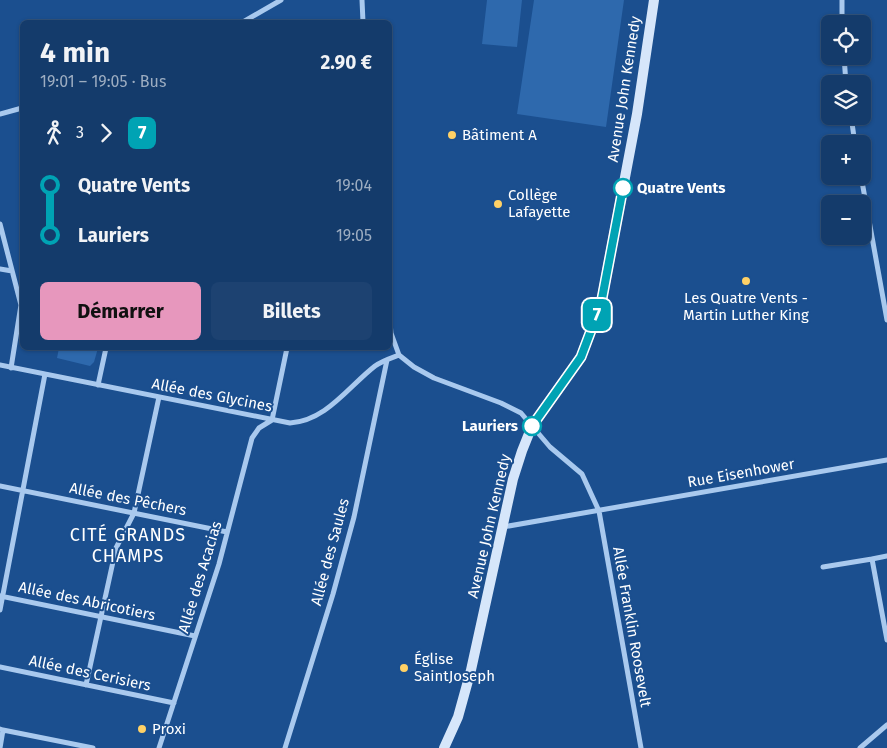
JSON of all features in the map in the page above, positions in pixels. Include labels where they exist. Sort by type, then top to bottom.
[{"type":"main road","name":"Avenue John Kennedy","points":[[444,748],[458,717],[471,670],[513,479],[522,451],[532,426],[581,357],[601,304],[637,114],[654,0]]},
{"type":"street","points":[[246,20],[281,0]]},
{"type":"street","points":[[362,0],[363,20]]},
{"type":"street","points":[[842,0],[842,15]]},
{"type":"street","points":[[0,114],[20,109]]},
{"type":"street","points":[[862,185],[887,320]]},
{"type":"street","points":[[0,224],[20,301]]},
{"type":"street","points":[[0,269],[12,271]]},
{"type":"street","points":[[11,368],[20,318]]},
{"type":"street","points":[[392,336],[399,355],[414,367],[434,378],[501,403],[521,413],[550,447],[582,474],[599,511]]},
{"type":"street","points":[[98,385],[106,350]]},
{"type":"street","points":[[272,420],[287,350]]},
{"type":"street","name":"Allée des Glycines","points":[[0,365],[290,423],[303,422],[322,414],[377,364],[399,355]]},
{"type":"street","name":"Allée des Saules","points":[[285,748],[333,594],[354,517],[387,360]]},
{"type":"street","points":[[0,610],[45,374]]},
{"type":"street","points":[[86,685],[116,548],[134,513],[159,397]]},
{"type":"street","name":"Allée des Acacias","points":[[159,748],[196,636],[227,532],[252,438],[259,428],[272,420]]},
{"type":"street","name":"Rue Eisenhower","points":[[503,527],[887,460]]},
{"type":"street","name":"Allée des Pêchers","points":[[0,486],[227,532]]},
{"type":"street","name":"Allée Franklin Roosevelt","points":[[599,511],[641,748]]},
{"type":"street","points":[[823,567],[887,556]]},
{"type":"street","points":[[872,559],[887,640]]},
{"type":"street","name":"Allée des Abricotiers","points":[[1,597],[196,636]]},
{"type":"street","name":"Allée des Cerisiers","points":[[0,667],[174,703]]},
{"type":"street","points":[[861,747],[887,725]]},
{"type":"street","points":[[0,748],[2,730],[93,748]]},
{"type":"shaded area","points":[[487,0],[522,0],[517,47],[482,44]]},
{"type":"shaded area","points":[[534,0],[624,0],[606,127],[517,114]]},
{"type":"shaded area","points":[[59,350],[97,350],[94,362],[90,366],[57,358]]},
{"type":"bus line","name":"7","points":[[532,426],[581,357],[601,304],[623,188]]},
{"type":"place","name":"Bâtiment A","points":[[452,135]]},
{"type":"place","name":"Quatre Vents","points":[[623,188]]},
{"type":"place","name":"Collège Lafayette","points":[[498,204]]},
{"type":"place","name":"Les Quatre Vents - Martin Luther King","points":[[746,281]]},
{"type":"place","name":"Lauriers","points":[[532,426]]},
{"type":"place","name":"Église SaintJoseph","points":[[404,668]]},
{"type":"place","name":"Proxi","points":[[142,729]]},
{"type":"district","name":"CITÉ GRANDS CHAMPS","points":[[128,545]]}]
